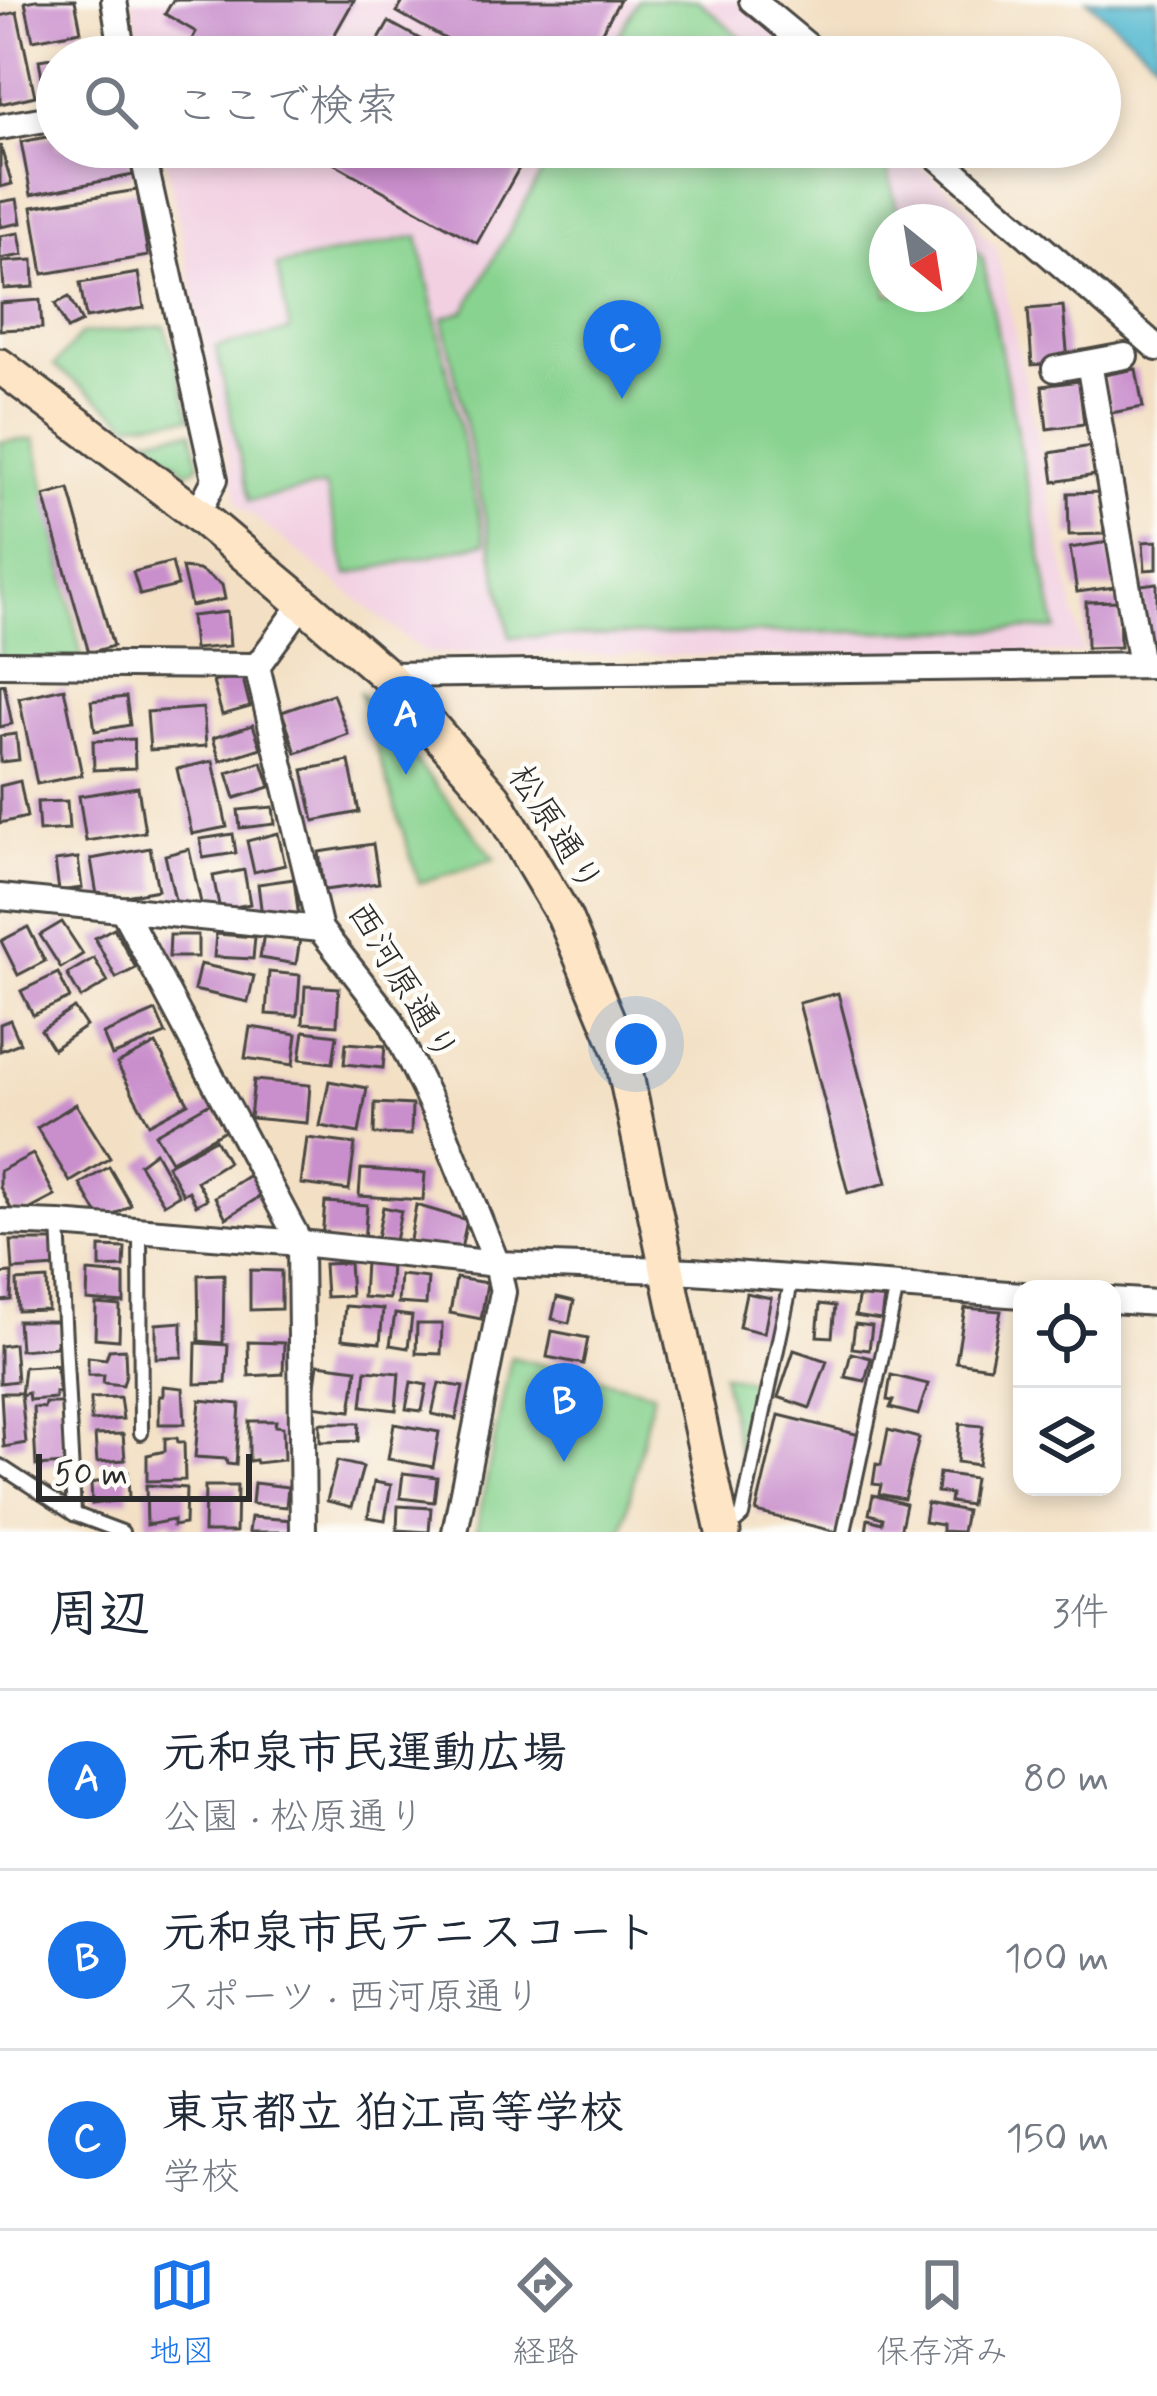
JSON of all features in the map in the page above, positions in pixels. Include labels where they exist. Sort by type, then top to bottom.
[{"type":"main road","name":"松原通り","points":[[0,366],[197,514],[386,675],[494,798],[564,916],[621,1052],[723,1532]]},
{"type":"street","points":[[114,0],[120,36]]},
{"type":"street","points":[[752,0],[796,36]]},
{"type":"street","points":[[0,127],[36,121]]},
{"type":"street","points":[[146,168],[215,479],[197,514]]},
{"type":"street","points":[[950,168],[1157,348]]},
{"type":"street","points":[[1055,369],[1125,356]]},
{"type":"street","points":[[386,675],[1149,665],[1089,363]]},
{"type":"street","points":[[0,664],[257,666],[303,603]]},
{"type":"street","name":"西河原通り","points":[[257,666],[320,929],[390,1019],[441,1124],[497,1264],[503,1292],[455,1532]]},
{"type":"street","points":[[0,897],[320,929]]},
{"type":"street","points":[[123,910],[300,1244],[303,1532]]},
{"type":"street","points":[[0,1222],[497,1264],[792,1277],[1013,1293]]},
{"type":"street","points":[[1121,1301],[1157,1304]]},
{"type":"lane","points":[[59,1224],[74,1514]]},
{"type":"lane","points":[[140,1231],[141,1433]]},
{"type":"lane","points":[[723,1532],[742,1516],[792,1277]]},
{"type":"lane","points":[[844,1532],[897,1287]]},
{"type":"lane","points":[[0,1466],[74,1514],[122,1532]]},
{"type":"shaded area","points":[[132,0],[739,0],[779,36],[140,36]]},
{"type":"shaded area","points":[[167,168],[924,168],[964,204],[869,204],[869,312],[977,312],[977,223],[996,247],[1083,653],[425,653],[238,504]]},
{"type":"green space","points":[[638,0],[698,0],[740,36],[618,36]]},
{"type":"green space","points":[[544,168],[887,168],[896,204],[869,204],[869,312],[977,312],[977,252],[983,259],[1056,629],[510,637],[443,318],[465,311]]},
{"type":"green space","points":[[418,236],[485,543],[347,575],[325,486],[249,501],[216,347],[290,331],[277,266]]},
{"type":"green space","points":[[165,326],[191,418],[130,423],[54,366],[81,334]]},
{"type":"green space","points":[[192,431],[199,465],[188,472],[146,437]]},
{"type":"green space","points":[[35,439],[83,663],[0,664],[0,442]]},
{"type":"green space","points":[[359,691],[495,859],[419,883]]},
{"type":"green space","points":[[511,1357],[653,1392],[622,1532],[476,1532]]},
{"type":"green space","points":[[722,1374],[759,1383],[742,1465]]},
{"type":"water","points":[[1087,0],[1157,0],[1157,61]]},
{"type":"building","points":[[75,0],[81,31],[33,40],[25,2]]},
{"type":"building","points":[[173,0],[354,0],[334,36],[194,36],[196,32],[165,14]]},
{"type":"building","points":[[404,0],[620,0],[599,36],[440,36],[397,12]]},
{"type":"building","points":[[17,12],[35,96],[0,104],[0,16]]},
{"type":"building","points":[[389,22],[415,36],[381,36]]},
{"type":"building","points":[[36,139],[36,168],[132,168],[133,175],[31,195],[21,142]]},
{"type":"building","points":[[0,145],[12,184],[0,187]]},
{"type":"building","points":[[342,168],[519,168],[477,243]]},
{"type":"building","points":[[137,190],[148,256],[43,274],[32,207]]},
{"type":"building","points":[[17,199],[21,223],[0,227],[0,202]]},
{"type":"building","points":[[19,233],[23,255],[0,259],[0,236]]},
{"type":"building","points":[[33,260],[34,287],[4,289],[2,262]]},
{"type":"building","points":[[138,273],[144,308],[86,318],[80,283]]},
{"type":"building","points":[[69,297],[82,322],[67,329],[55,304]]},
{"type":"building","points":[[40,300],[42,328],[0,330],[0,303]]},
{"type":"building","points":[[1063,306],[1068,362],[1032,365],[1028,309]]},
{"type":"building","points":[[1136,369],[1143,407],[1111,413],[1104,375]]},
{"type":"building","points":[[1079,381],[1084,424],[1047,429],[1042,386]]},
{"type":"building","points":[[1091,446],[1095,475],[1054,482],[1050,453]]},
{"type":"building","points":[[69,489],[113,646],[89,653],[44,496]]},
{"type":"building","points":[[1103,492],[1104,534],[1069,535],[1068,493]]},
{"type":"building","points":[[1157,541],[1157,569],[1145,570],[1143,542]]},
{"type":"building","points":[[1108,542],[1115,587],[1077,592],[1070,548]]},
{"type":"building","points":[[172,562],[178,586],[140,595],[133,572]]},
{"type":"building","points":[[182,568],[199,570],[222,585],[225,599],[191,606]]},
{"type":"building","points":[[1157,583],[1157,654],[1152,655],[1141,585]]},
{"type":"building","points":[[1119,601],[1120,647],[1087,648],[1086,602]]},
{"type":"building","points":[[227,612],[230,646],[194,649],[191,616]]},
{"type":"building","points":[[242,675],[250,707],[222,715],[213,682]]},
{"type":"building","points":[[4,684],[12,724],[0,727],[0,685]]},
{"type":"building","points":[[64,688],[82,775],[37,784],[19,698]]},
{"type":"building","points":[[333,694],[348,734],[296,753],[282,712]]},
{"type":"building","points":[[126,697],[130,725],[95,731],[91,701]]},
{"type":"building","points":[[203,708],[206,746],[150,750],[147,712]]},
{"type":"building","points":[[253,725],[261,748],[220,761],[213,738]]},
{"type":"building","points":[[16,734],[19,760],[0,762],[0,736]]},
{"type":"building","points":[[134,739],[135,768],[94,770],[93,741]]},
{"type":"building","points":[[213,761],[227,827],[192,834],[177,769]]},
{"type":"building","points":[[349,761],[359,812],[314,821],[303,770]]},
{"type":"building","points":[[262,762],[270,787],[235,798],[227,773]]},
{"type":"building","points":[[20,781],[27,817],[0,823],[0,786]]},
{"type":"building","points":[[138,787],[145,832],[86,841],[79,796]]},
{"type":"building","points":[[67,801],[69,829],[39,831],[37,802]]},
{"type":"building","points":[[273,807],[275,824],[240,828],[238,810]]},
{"type":"building","points":[[278,833],[285,865],[254,872],[247,841]]},
{"type":"building","points":[[233,834],[236,853],[203,858],[200,839]]},
{"type":"building","points":[[373,844],[379,883],[324,890],[319,852]]},
{"type":"building","points":[[150,848],[158,890],[98,901],[91,859]]},
{"type":"building","points":[[189,849],[201,903],[177,909],[165,855]]},
{"type":"building","points":[[78,858],[82,888],[59,891],[55,861]]},
{"type":"building","points":[[244,870],[250,904],[220,910],[213,876]]},
{"type":"building","points":[[294,879],[299,918],[263,924],[258,884]]},
{"type":"building","points":[[62,922],[83,954],[61,968],[40,935]]},
{"type":"building","points":[[28,927],[45,961],[18,975],[1,941]]},
{"type":"building","points":[[114,928],[136,968],[116,978],[95,938]]},
{"type":"building","points":[[264,933],[300,939],[296,964],[260,958]]},
{"type":"building","points":[[216,934],[255,937],[253,959],[214,957]]},
{"type":"building","points":[[170,935],[198,935],[198,957],[169,957]]},
{"type":"building","points":[[94,958],[108,982],[81,998],[67,974]]},
{"type":"building","points":[[200,964],[254,976],[248,1002],[194,990]]},
{"type":"building","points":[[269,972],[300,975],[297,1016],[266,1014]]},
{"type":"building","points":[[58,973],[70,998],[33,1015],[21,991]]},
{"type":"building","points":[[305,986],[339,988],[337,1025],[303,1023]]},
{"type":"building","points":[[838,993],[887,1183],[848,1193],[799,1003]]},
{"type":"building","points":[[74,1008],[86,1026],[53,1049],[41,1030]]},
{"type":"building","points":[[156,1011],[166,1034],[112,1056],[103,1034]]},
{"type":"building","points":[[10,1020],[20,1043],[0,1051],[0,1024]]},
{"type":"building","points":[[250,1027],[297,1034],[293,1065],[245,1058]]},
{"type":"building","points":[[304,1031],[337,1035],[333,1063],[300,1059]]},
{"type":"building","points":[[346,1043],[385,1046],[383,1068],[344,1064]]},
{"type":"building","points":[[156,1044],[188,1103],[149,1124],[117,1064]]},
{"type":"building","points":[[254,1080],[310,1085],[307,1123],[250,1118]]},
{"type":"building","points":[[329,1081],[367,1088],[359,1133],[320,1126]]},
{"type":"building","points":[[210,1103],[225,1130],[171,1161],[155,1134]]},
{"type":"building","points":[[375,1103],[412,1105],[411,1135],[374,1134]]},
{"type":"building","points":[[76,1104],[110,1158],[70,1182],[37,1128]]},
{"type":"building","points":[[307,1138],[355,1144],[349,1190],[301,1184]]},
{"type":"building","points":[[215,1139],[228,1162],[197,1181],[207,1199],[196,1205],[189,1191],[183,1194],[167,1165]]},
{"type":"building","points":[[155,1152],[179,1195],[164,1204],[139,1164]]},
{"type":"building","points":[[33,1154],[55,1196],[15,1217],[0,1187],[0,1171]]},
{"type":"building","points":[[109,1167],[131,1205],[102,1222],[80,1184]]},
{"type":"building","points":[[361,1169],[425,1173],[423,1200],[359,1196]]},
{"type":"building","points":[[253,1173],[264,1194],[226,1218],[215,1197]]},
{"type":"building","points":[[325,1202],[367,1205],[364,1241],[322,1238]]},
{"type":"building","points":[[416,1205],[467,1220],[460,1254],[409,1246]]},
{"type":"building","points":[[383,1207],[401,1211],[394,1246],[376,1243]]},
{"type":"building","points":[[11,1241],[56,1241],[56,1267],[13,1270]]},
{"type":"building","points":[[100,1247],[125,1248],[124,1267],[100,1268]]},
{"type":"building","points":[[365,1262],[391,1264],[389,1299],[363,1297]]},
{"type":"building","points":[[349,1263],[351,1296],[326,1297],[324,1264]]},
{"type":"building","points":[[250,1270],[281,1271],[281,1309],[250,1310]]},
{"type":"building","points":[[88,1272],[124,1275],[124,1303],[87,1300]]},
{"type":"building","points":[[12,1273],[11,1300],[0,1301],[0,1274]]},
{"type":"building","points":[[224,1274],[223,1343],[199,1341],[198,1275]]},
{"type":"building","points":[[400,1275],[428,1278],[426,1305],[398,1303]]},
{"type":"building","points":[[456,1278],[487,1283],[481,1319],[450,1313]]},
{"type":"building","points":[[47,1279],[48,1310],[18,1311],[17,1281]]},
{"type":"building","points":[[746,1293],[771,1298],[764,1333],[739,1327]]},
{"type":"building","points":[[859,1294],[884,1298],[881,1320],[855,1316]]},
{"type":"building","points":[[557,1297],[574,1301],[569,1323],[552,1319]]},
{"type":"building","points":[[96,1304],[120,1306],[119,1340],[95,1338]]},
{"type":"building","points":[[820,1304],[835,1306],[832,1337],[817,1336]]},
{"type":"building","points":[[345,1306],[383,1309],[380,1343],[342,1339]]},
{"type":"building","points":[[965,1308],[1001,1311],[990,1367],[956,1362]]},
{"type":"building","points":[[395,1314],[412,1316],[408,1348],[390,1345]]},
{"type":"building","points":[[18,1321],[57,1321],[57,1347],[20,1350]]},
{"type":"building","points":[[182,1322],[182,1357],[156,1358],[156,1324]]},
{"type":"building","points":[[417,1324],[442,1324],[441,1354],[416,1353]]},
{"type":"building","points":[[855,1324],[872,1326],[869,1350],[852,1348]]},
{"type":"building","points":[[552,1331],[588,1338],[583,1364],[547,1357]]},
{"type":"building","points":[[248,1342],[284,1343],[283,1374],[249,1376]]},
{"type":"building","points":[[196,1343],[228,1345],[226,1383],[195,1384]]},
{"type":"building","points":[[14,1344],[17,1381],[0,1383],[0,1346]]},
{"type":"building","points":[[125,1349],[123,1385],[103,1383],[104,1375],[88,1375],[88,1357],[106,1359],[109,1350]]},
{"type":"building","points":[[794,1350],[827,1361],[810,1408],[778,1397]]},
{"type":"building","points":[[851,1353],[871,1358],[865,1381],[845,1377]]},
{"type":"building","points":[[318,1364],[357,1369],[351,1411],[312,1406]]},
{"type":"building","points":[[56,1365],[59,1393],[55,1392],[55,1398],[29,1400],[28,1393],[21,1395],[24,1367]]},
{"type":"building","points":[[366,1370],[399,1373],[396,1410],[362,1406]]},
{"type":"building","points":[[891,1375],[928,1384],[918,1415],[890,1408]]},
{"type":"building","points":[[411,1382],[427,1385],[422,1411],[406,1409]]},
{"type":"building","points":[[439,1383],[463,1387],[456,1419],[432,1414]]},
{"type":"building","points":[[163,1386],[183,1388],[185,1424],[159,1424]]},
{"type":"building","points":[[1,1393],[21,1393],[26,1443],[4,1447]]},
{"type":"building","points":[[120,1397],[123,1419],[91,1421],[91,1398]]},
{"type":"building","points":[[200,1400],[240,1404],[236,1465],[227,1464],[226,1459],[195,1457]]},
{"type":"building","points":[[45,1403],[62,1403],[65,1464],[36,1466],[33,1407],[44,1408]]},
{"type":"building","points":[[779,1415],[860,1435],[837,1532],[756,1512]]},
{"type":"building","points":[[249,1421],[276,1421],[275,1426],[283,1427],[284,1460],[249,1461]]},
{"type":"building","points":[[320,1423],[359,1423],[358,1441],[320,1442]]},
{"type":"building","points":[[394,1424],[439,1432],[433,1467],[388,1459]]},
{"type":"building","points":[[960,1424],[983,1426],[978,1465],[957,1462]]},
{"type":"building","points":[[888,1430],[919,1438],[904,1499],[879,1494],[881,1485],[873,1484]]},
{"type":"building","points":[[123,1434],[125,1460],[97,1462],[95,1435]]},
{"type":"building","points":[[165,1438],[184,1442],[185,1480],[147,1481],[147,1455],[165,1451]]},
{"type":"building","points":[[337,1461],[363,1467],[352,1507],[327,1501]]},
{"type":"building","points":[[104,1471],[128,1472],[129,1499],[92,1504],[91,1483],[103,1481]]},
{"type":"building","points":[[403,1473],[437,1477],[434,1502],[400,1498]]},
{"type":"building","points":[[939,1473],[974,1478],[970,1505],[950,1502],[951,1494],[937,1492]]},
{"type":"building","points":[[374,1482],[391,1485],[385,1520],[368,1517]]},
{"type":"building","points":[[254,1483],[288,1487],[286,1507],[252,1504]]},
{"type":"building","points":[[146,1485],[186,1488],[185,1524],[173,1526],[173,1520],[147,1525]]},
{"type":"building","points":[[205,1486],[237,1486],[236,1532],[204,1532]]},
{"type":"building","points":[[873,1495],[906,1504],[900,1532],[866,1532],[868,1519],[882,1523],[883,1518],[869,1514]]},
{"type":"building","points":[[927,1503],[966,1511],[962,1532],[942,1531],[942,1525],[924,1522]]},
{"type":"building","points":[[398,1506],[431,1508],[429,1532],[397,1530]]},
{"type":"building","points":[[251,1517],[293,1520],[292,1532],[249,1532]]},
{"type":"place","name":"東京都立 狛江高等学校","points":[[622,399]]},
{"type":"place","name":"元和泉市民運動広場","points":[[406,775]]},
{"type":"place","name":"元和泉市民テニスコート","points":[[564,1462]]}]
